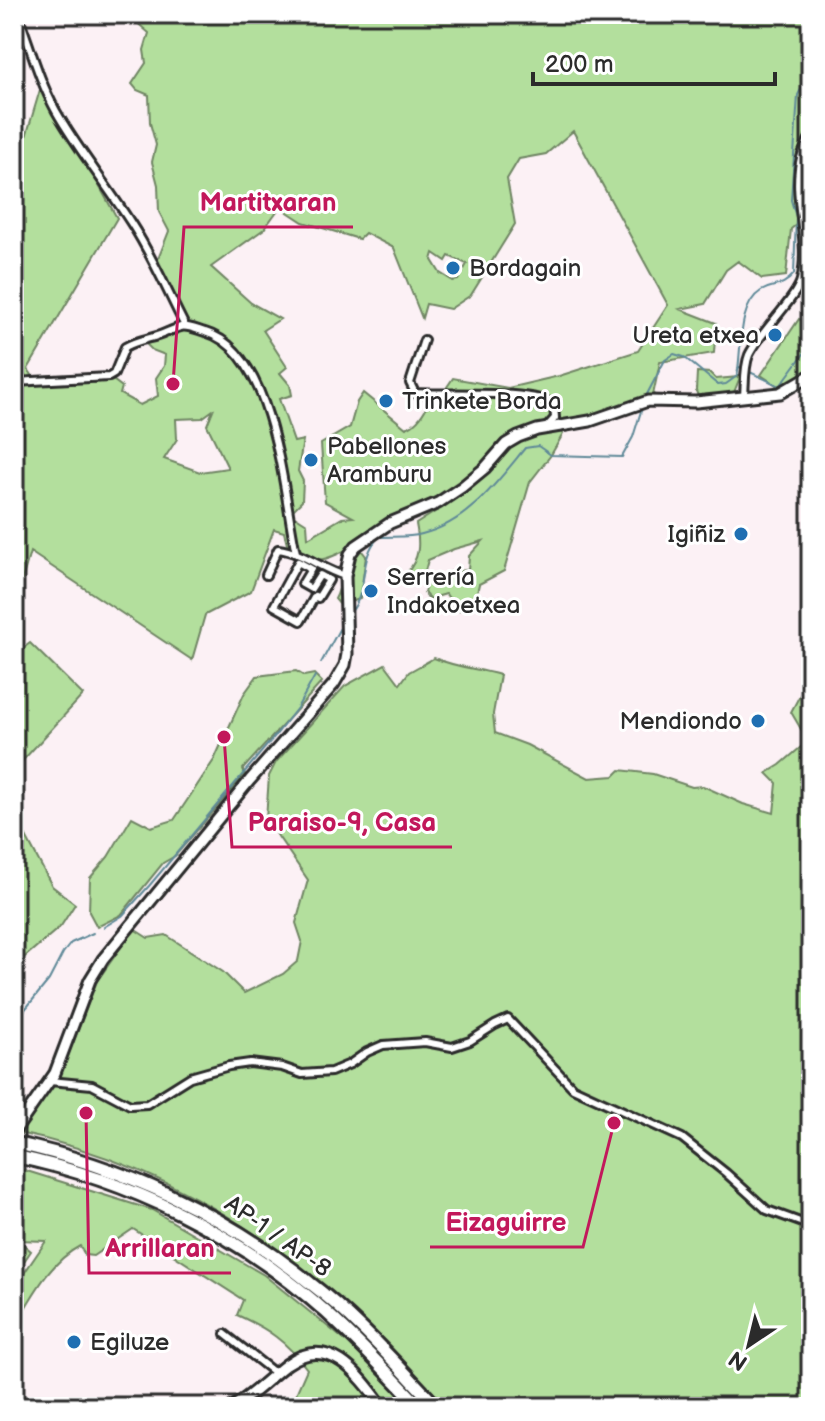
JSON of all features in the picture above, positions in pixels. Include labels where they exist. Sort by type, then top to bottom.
[{"type":"highway","name":"AP-1 / AP-8","points":[[14,1143],[71,1157],[125,1176],[200,1209],[246,1237],[291,1267],[333,1302],[437,1407]]},
{"type":"highway","name":"AP-1 / AP-8","points":[[14,1156],[122,1187],[218,1233],[305,1294],[345,1329],[420,1407]]},
{"type":"street","points":[[18,14],[42,83],[56,110],[130,221],[185,326]]},
{"type":"street","points":[[744,397],[747,358],[763,331],[799,287],[802,277],[804,242],[798,180],[801,157],[811,135]]},
{"type":"street","points":[[14,382],[109,377],[114,374],[125,347],[164,334],[177,326],[225,340],[253,374],[280,454],[296,553]]},
{"type":"street","points":[[424,340],[410,383],[415,393],[490,394],[546,399],[554,405],[555,418],[545,429]]},
{"type":"street","points":[[14,1132],[50,1081],[90,980],[103,959],[222,813],[334,684],[345,665],[347,654],[345,576],[350,554],[358,544],[390,523],[438,503],[462,487],[485,468],[506,444],[518,437],[590,421],[648,401],[696,402],[780,393],[811,375]]},
{"type":"street","points":[[266,575],[278,549],[296,553],[345,576]]},
{"type":"street","points":[[298,562],[311,569],[302,584],[311,589],[320,575],[329,580],[318,598],[315,596],[301,621],[274,606],[298,562]]},
{"type":"street","points":[[50,1081],[92,1085],[130,1105],[147,1104],[190,1077],[229,1066],[250,1063],[282,1067],[302,1074],[331,1072],[383,1045],[425,1042],[452,1047],[470,1041],[508,1019],[573,1088],[682,1138],[767,1210],[811,1226]]},
{"type":"street","points":[[225,1334],[276,1374]]},
{"type":"street","points":[[232,1407],[301,1356],[315,1353],[343,1362],[360,1376],[383,1407]]},
{"type":"green space","points":[[127,14],[811,14],[811,295],[802,288],[807,275],[803,219],[791,229],[786,276],[762,279],[738,261],[726,270],[705,304],[680,309],[716,323],[714,353],[660,362],[653,395],[581,420],[560,423],[563,434],[530,482],[504,571],[479,584],[474,605],[457,611],[446,594],[429,599],[424,592],[427,583],[449,572],[468,570],[469,556],[483,541],[428,560],[425,571],[411,582],[406,574],[418,550],[416,524],[463,494],[456,488],[389,519],[354,541],[366,556],[360,599],[340,605],[335,599],[346,550],[316,559],[288,549],[284,532],[274,529],[251,591],[205,615],[192,660],[30,552],[20,587],[14,590],[14,156],[20,157],[42,83],[117,218],[28,369],[36,381],[109,377],[122,387],[120,394],[140,405],[158,396],[156,378],[164,366],[165,355],[152,350],[143,341],[165,337],[187,325],[160,270],[158,259],[169,231],[159,212],[158,185],[152,162],[156,145],[150,123],[149,95],[132,84],[146,63],[144,50],[149,33]],"holes":[[[573,131],[668,305],[638,351],[559,376],[508,388],[453,378],[447,387],[449,397],[433,395],[419,419],[406,428],[363,393],[350,427],[321,444],[325,502],[353,517],[342,518],[308,538],[307,524],[290,513],[302,501],[303,481],[298,471],[303,440],[294,442],[279,399],[292,395],[290,385],[280,373],[287,367],[263,330],[280,319],[251,303],[211,267],[264,229],[280,207],[303,222],[359,239],[365,233],[394,248],[422,318],[426,304],[450,309],[471,295],[515,224],[507,179],[519,159],[546,154]],[[434,253],[446,261],[449,256],[467,264],[458,280],[453,281],[440,273],[432,260]],[[213,410],[207,425],[228,468],[200,472],[164,459],[177,439],[176,419],[202,418]]]},
{"type":"green space","points":[[799,319],[811,324],[811,375],[780,393],[776,385],[761,375]]},
{"type":"green space","points":[[697,372],[710,373],[716,379],[740,377],[731,400],[703,408],[696,391]]},
{"type":"green space","points":[[30,643],[83,695],[14,770],[14,655]]},
{"type":"green space","points":[[434,658],[500,675],[493,714],[495,733],[527,745],[589,778],[614,776],[620,770],[653,774],[692,787],[703,786],[743,804],[774,813],[777,783],[767,773],[808,741],[791,712],[811,674],[811,1224],[764,1206],[740,1181],[699,1148],[695,1152],[747,1195],[758,1208],[811,1228],[811,1407],[446,1407],[353,1313],[253,1233],[199,1200],[141,1171],[80,1149],[14,1132],[61,1074],[97,981],[134,929],[148,938],[166,935],[223,972],[244,993],[283,974],[298,961],[302,941],[296,923],[308,880],[266,819],[269,776],[276,762],[345,686],[385,664],[400,684],[409,672]]},
{"type":"green space","points":[[296,671],[304,676],[314,674],[322,682],[243,769],[245,774],[175,856],[163,863],[121,915],[97,927],[89,912],[90,878],[108,857],[132,817],[151,827],[174,820],[214,760],[244,694],[257,676]]},
{"type":"green space","points":[[14,814],[52,886],[75,904],[61,926],[14,966]]},
{"type":"green space","points":[[14,1167],[152,1210],[264,1275],[353,1347],[411,1407],[283,1407],[292,1403],[307,1369],[299,1359],[276,1337],[237,1315],[243,1300],[133,1229],[93,1256],[85,1255],[80,1246],[59,1261],[14,1327],[14,1285],[46,1241],[18,1240],[31,1251],[14,1276],[14,1211],[20,1195],[14,1193]]},
{"type":"waterway","points":[[811,15],[811,47]]},
{"type":"waterway","points":[[645,398],[665,360],[674,354],[684,357],[718,385],[726,384],[737,376],[744,318],[753,298],[794,274],[796,217],[791,200],[798,95],[811,71]]},
{"type":"waterway","points":[[739,367],[780,386],[811,344]]},
{"type":"waterway","points":[[351,612],[360,594],[368,554],[379,537],[417,535],[454,521],[480,500],[525,448],[538,446],[551,455],[622,457],[633,437],[642,408]]},
{"type":"waterway","points":[[321,663],[342,624]]},
{"type":"waterway","points":[[104,927],[122,916],[149,886],[279,731],[297,708],[315,676]]},
{"type":"waterway","points":[[14,1023],[49,980],[71,943],[93,933]]},
{"type":"place","name":"Bordagain","points":[[453,268]]},
{"type":"place","name":"Ureta etxea","points":[[775,335]]},
{"type":"place","name":"Martitxaran","points":[[173,384]]},
{"type":"place","name":"Trinkete Borda","points":[[386,401]]},
{"type":"place","name":"Pabellones Aramburu","points":[[311,460]]},
{"type":"place","name":"Igiñiz","points":[[741,534]]},
{"type":"place","name":"Serrería Indakoetxea","points":[[371,591]]},
{"type":"place","name":"Mendiondo","points":[[758,721]]},
{"type":"place","name":"Paraiso-9, Casa","points":[[224,737]]},
{"type":"place","name":"Arrillaran","points":[[86,1113]]},
{"type":"place","name":"Eizaguirre","points":[[614,1123]]},
{"type":"place","name":"Egiluze","points":[[74,1342]]}]
